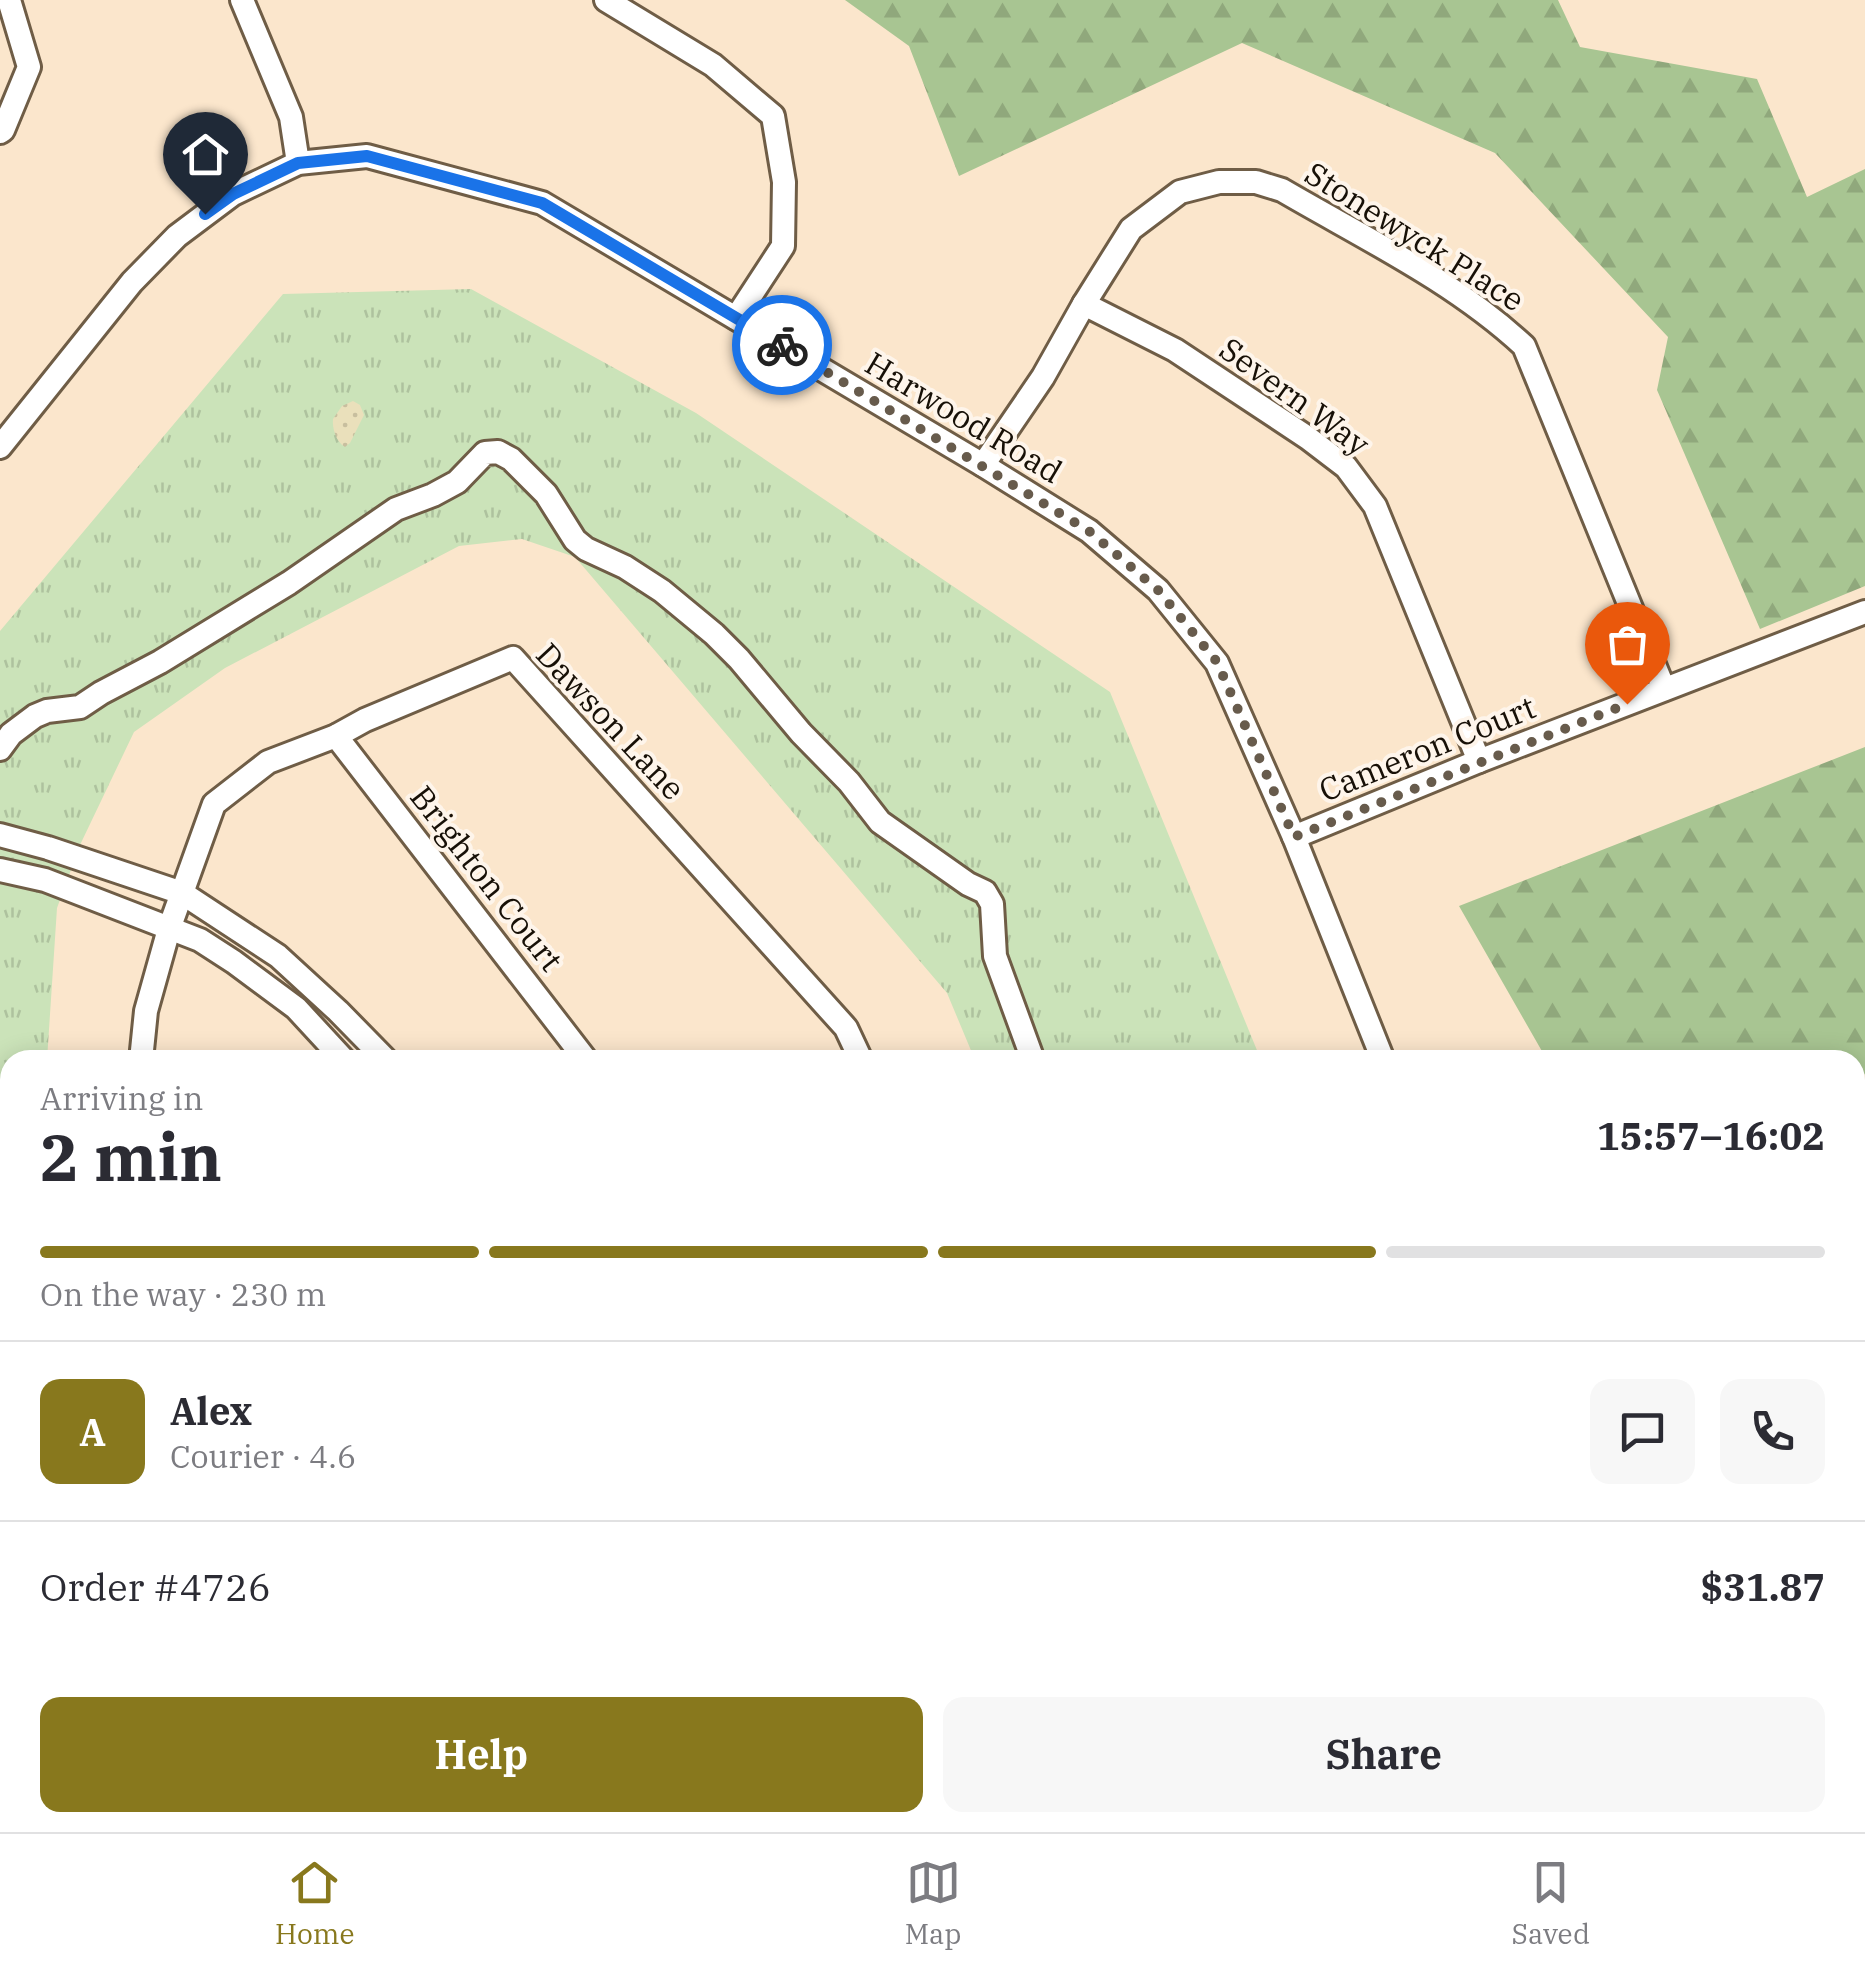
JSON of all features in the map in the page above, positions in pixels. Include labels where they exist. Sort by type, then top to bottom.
[{"type":"street","points":[[0,132],[29,68],[10,0]]},
{"type":"street","points":[[242,0],[291,116],[298,163]]},
{"type":"street","points":[[606,0],[713,65],[774,116],[784,182],[783,246],[736,318]]},
{"type":"street","name":"Harwood Road","points":[[0,447],[132,282],[177,236],[233,194],[298,163],[367,156],[542,203],[1089,531],[1158,590],[1217,662],[1294,837],[1379,1050]]},
{"type":"street","name":"Stonewyck Place","points":[[982,464],[1043,377],[1132,230],[1180,192],[1219,182],[1256,182],[1282,190],[1434,278],[1498,322],[1524,346],[1664,689]]},
{"type":"street","name":"Severn Way","points":[[1084,304],[1175,350],[1346,467],[1375,506],[1479,761]]},
{"type":"street","points":[[0,749],[11,734],[35,716],[80,707],[160,662],[396,510],[457,482],[486,454],[498,452],[511,459],[546,494],[575,540],[662,591],[714,634],[849,782],[880,822],[985,892],[992,904],[995,956],[1029,1050]]},
{"type":"street","name":"Cameron Court","points":[[1294,837],[1865,612]]},
{"type":"street","name":"Dawson Lane","points":[[142,1050],[146,1011],[169,928],[214,804],[268,762],[513,658],[846,1028],[856,1050]]},
{"type":"street","name":"Brighton Court","points":[[336,736],[578,1050]]},
{"type":"street","points":[[0,835],[182,893],[278,956],[376,1050]]},
{"type":"street","points":[[0,870],[46,880],[200,940],[296,1008],[335,1050]]},
{"type":"green space","points":[[845,0],[1558,0],[1580,47],[1757,79],[1807,197],[1865,169],[1865,586],[1760,629],[1657,390],[1668,337],[1495,153],[1242,43],[959,176],[909,46]]},
{"type":"green space","points":[[471,289],[696,413],[1110,692],[1257,1050],[971,1050],[947,993],[575,557],[522,539],[459,546],[225,668],[134,732],[80,845],[57,908],[48,1050],[0,1050],[0,631],[283,294]]},
{"type":"green space","points":[[1865,747],[1865,1050],[1541,1050],[1459,906]]},
{"type":"sand","points":[[353,401],[360,405],[364,415],[345,447],[335,434],[333,419],[342,406]]},
{"type":"way so far","points":[[782,345],[1089,531],[1158,590],[1217,662],[1294,837],[1627,704]]},
{"type":"route","points":[[205,214],[233,194],[298,163],[367,156],[542,203],[782,345]]}]
